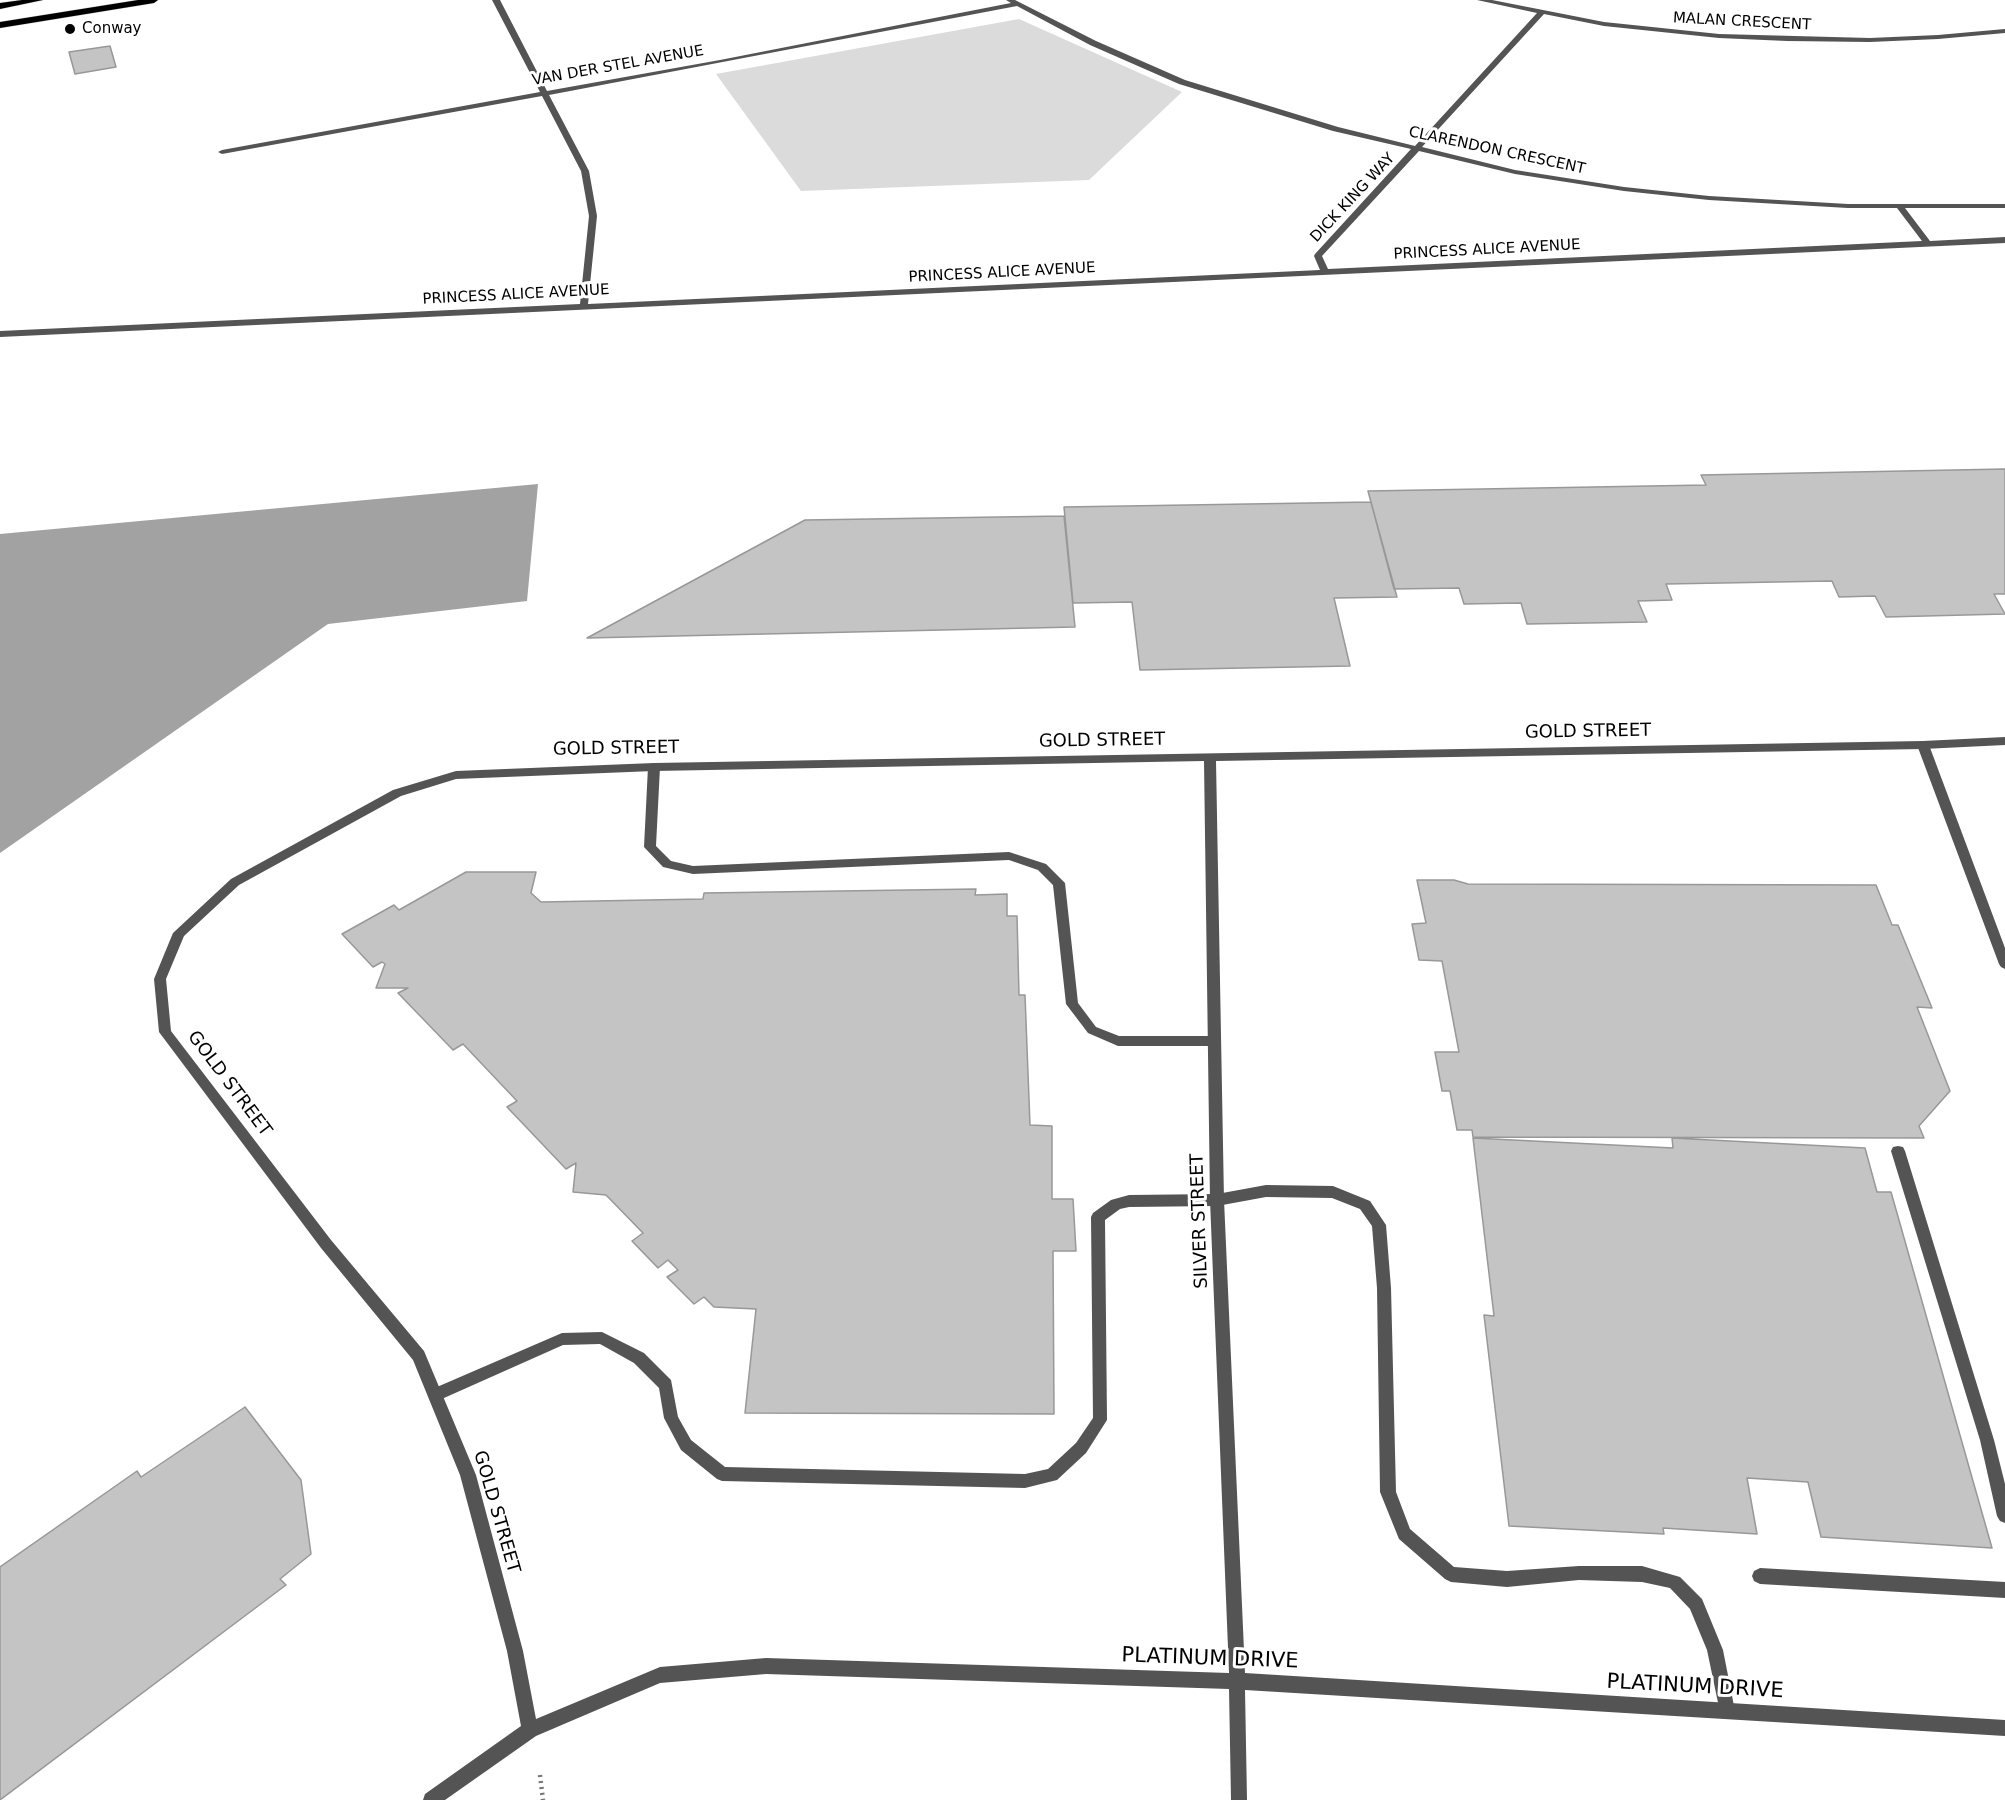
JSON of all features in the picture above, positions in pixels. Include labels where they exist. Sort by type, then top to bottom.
[{"type":"main road","points":[[0,6],[39,0]]},
{"type":"main road","points":[[0,25],[154,0]]},
{"type":"street","points":[[496,0],[585,171],[593,216],[585,305]]},
{"type":"street","name":"MALAN CRESCENT","points":[[1481,0],[1541,13],[1660,31],[1787,39],[1938,38],[2005,31]]},
{"type":"street","name":"VAN DER STEL AVENUE","points":[[222,152],[732,60],[1014,2]]},
{"type":"street","name":"CLARENDON CRESCENT","points":[[1014,2],[1092,43],[1182,82],[1336,129],[1515,172],[1624,189],[1792,204],[2005,206]]},
{"type":"street","name":"DICK KING WAY","points":[[1325,271],[1318,256],[1541,13]]},
{"type":"street","points":[[1899,206],[1928,243]]},
{"type":"street","name":"PRINCESS ALICE AVENUE","points":[[0,334],[2005,240]]},
{"type":"street","name":"GOLD STREET","points":[[530,1730],[515,1652],[468,1475],[419,1356],[326,1244],[165,1032],[160,979],[179,933],[235,882],[397,793],[456,775],[654,767],[1923,745],[2005,741]]},
{"type":"street","points":[[1923,745],[2005,964]]},
{"type":"street","name":"SILVER STREET","points":[[1209,758],[1217,1200],[1237,1681]]},
{"type":"street","points":[[654,767],[650,847],[667,864],[693,870],[1009,856],[1042,867],[1059,883],[1072,1004],[1092,1029],[1118,1041],[1214,1041]]},
{"type":"street","points":[[1898,1151],[1987,1440],[2005,1516]]},
{"type":"street","points":[[435,1395],[562,1339],[602,1338],[639,1358],[666,1385],[671,1418],[686,1445],[722,1474],[1024,1481],[1052,1475],[1081,1449],[1100,1420],[1098,1216],[1116,1204],[1129,1201],[1217,1200],[1266,1191],[1334,1192],[1365,1205],[1379,1225],[1384,1288],[1388,1492],[1404,1534],[1452,1574],[1507,1579],[1579,1573],[1642,1574],[1674,1582],[1696,1604],[1700,1613],[1715,1650],[1727,1712]]},
{"type":"street","points":[[1760,1576],[2005,1590]]},
{"type":"street","name":"PLATINUM DRIVE","points":[[436,1797],[530,1730],[660,1675],[766,1666],[1237,1681],[2005,1728]]},
{"type":"street","points":[[1237,1681],[1239,1800]]},
{"type":"shaded area","points":[[1019,19],[1182,92],[1089,180],[801,191],[716,74]]},
{"type":"shaded area","points":[[538,484],[527,601],[328,624],[0,853],[0,534]]},
{"type":"building","points":[[110,46],[116,67],[75,74],[69,52]]},
{"type":"building","points":[[2005,469],[2005,594],[1994,594],[2005,614],[1886,617],[1875,596],[1839,597],[1832,581],[1666,584],[1672,600],[1638,601],[1647,622],[1527,624],[1521,603],[1464,604],[1459,588],[1394,589],[1368,491],[1706,485],[1701,475]]},
{"type":"building","points":[[1371,502],[1397,597],[1334,598],[1350,666],[1140,670],[1132,602],[1073,603],[1064,507]]},
{"type":"building","points":[[1064,516],[1075,627],[587,638],[805,520]]},
{"type":"building","points":[[466,872],[536,872],[531,893],[541,902],[703,899],[704,893],[976,889],[975,895],[1007,894],[1007,916],[1017,916],[1019,995],[1025,995],[1030,1125],[1052,1126],[1052,1199],[1073,1199],[1076,1251],[1053,1251],[1054,1414],[745,1413],[756,1309],[714,1307],[704,1297],[694,1304],[667,1277],[678,1270],[668,1260],[658,1268],[632,1241],[643,1233],[606,1195],[573,1192],[576,1163],[566,1169],[507,1107],[517,1101],[463,1044],[453,1050],[398,993],[408,988],[376,988],[385,964],[382,962],[373,967],[342,934],[394,905],[399,910]]},
{"type":"building","points":[[1417,880],[1454,880],[1468,884],[1876,885],[1892,925],[1898,925],[1932,1008],[1917,1007],[1950,1091],[1919,1126],[1924,1138],[1473,1137],[1472,1130],[1457,1130],[1450,1091],[1442,1091],[1435,1052],[1459,1052],[1442,961],[1419,960],[1412,924],[1426,923]]},
{"type":"building","points":[[1473,1138],[1673,1148],[1672,1138],[1865,1148],[1877,1192],[1891,1192],[1992,1548],[1821,1537],[1808,1482],[1747,1478],[1757,1534],[1663,1528],[1664,1534],[1509,1526],[1484,1315],[1494,1316]]},
{"type":"building","points":[[245,1407],[301,1480],[311,1554],[280,1579],[286,1585],[0,1800],[0,1567],[137,1471],[141,1477]]},
{"type":"place","name":"Conway","points":[[70,29]]}]
